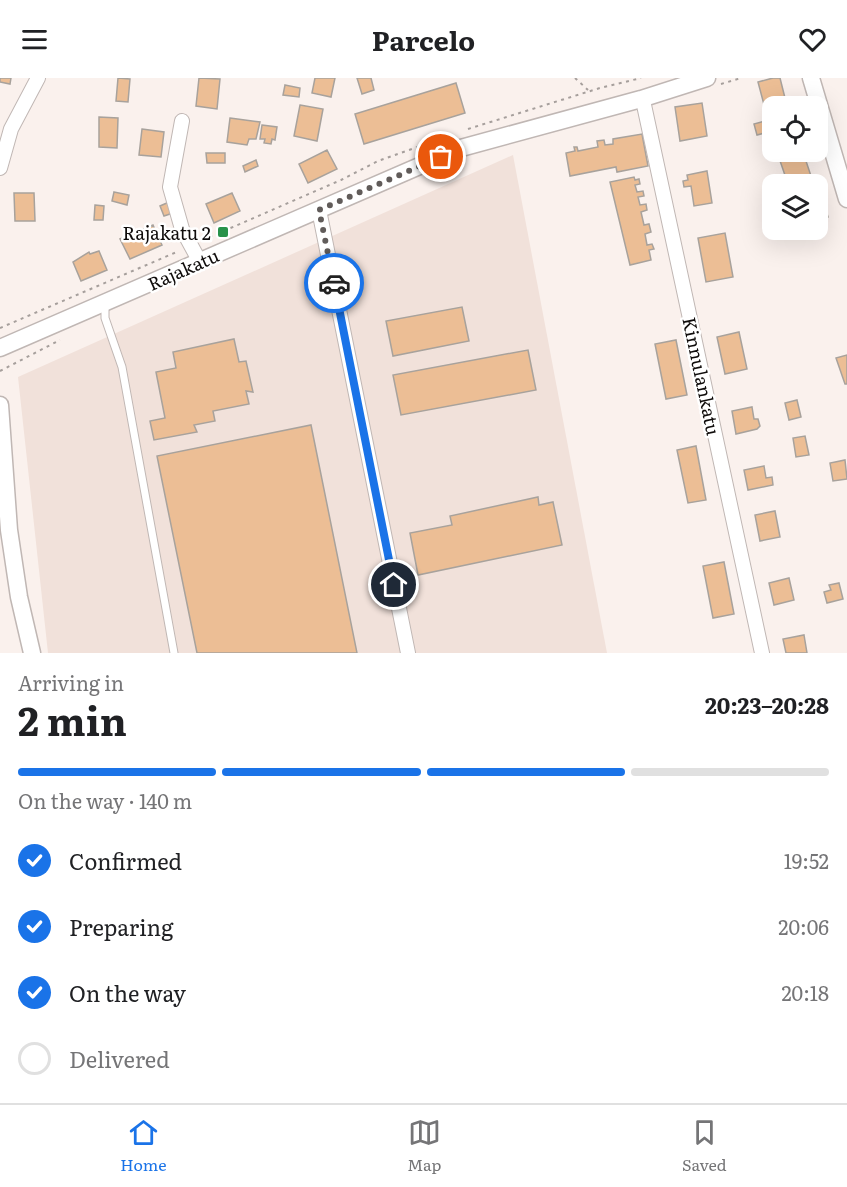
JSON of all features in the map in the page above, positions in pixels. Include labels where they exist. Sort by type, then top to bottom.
[{"type":"street","points":[[0,168],[11,129],[38,78]]},
{"type":"street","points":[[811,78],[847,199]]},
{"type":"street","name":"Rajakatu","points":[[0,348],[461,148],[713,81]]},
{"type":"street","name":"Kinnulankatu","points":[[641,99],[762,653]]},
{"type":"street","points":[[182,121],[170,187],[182,229],[200,262]]},
{"type":"street","points":[[319,210],[408,653]]},
{"type":"street","points":[[0,405],[9,530],[19,597],[32,653]]},
{"type":"lane","points":[[105,303],[105,318],[122,367],[174,653]]},
{"type":"path","points":[[574,78],[589,91]]},
{"type":"path","points":[[713,81],[741,78]]},
{"type":"path","points":[[0,371],[66,338]]},
{"type":"shaded area","points":[[513,155],[607,653],[48,653],[18,377]]},
{"type":"building","points":[[0,78],[11,78],[10,84],[0,82]]},
{"type":"building","points":[[118,78],[130,79],[128,102],[116,101]]},
{"type":"building","points":[[199,78],[220,79],[217,109],[196,106]]},
{"type":"building","points":[[315,78],[335,78],[331,97],[312,93]]},
{"type":"building","points":[[357,78],[371,78],[374,90],[362,94]]},
{"type":"building","points":[[780,78],[784,96],[762,97],[758,82]]},
{"type":"building","points":[[456,83],[465,113],[364,144],[355,114]]},
{"type":"building","points":[[285,85],[300,88],[299,97],[283,95]]},
{"type":"building","points":[[702,103],[707,136],[680,141],[675,107]]},
{"type":"building","points":[[300,105],[323,109],[317,141],[294,136]]},
{"type":"building","points":[[99,117],[118,118],[117,148],[99,147]]},
{"type":"building","points":[[230,118],[260,122],[256,139],[249,139],[247,145],[227,142]]},
{"type":"building","points":[[762,122],[762,134],[757,135],[754,124]]},
{"type":"building","points":[[262,125],[277,127],[275,140],[272,139],[271,144],[264,143],[265,139],[260,139]]},
{"type":"building","points":[[142,129],[164,132],[161,157],[139,155]]},
{"type":"building","points":[[642,134],[648,166],[617,172],[616,167],[570,176],[566,153],[575,151],[574,147],[577,147],[578,151],[598,147],[597,141],[604,140],[605,145],[613,144],[613,139]]},
{"type":"building","points":[[327,150],[337,169],[308,183],[299,164]]},
{"type":"building","points":[[206,153],[225,153],[225,163],[207,163]]},
{"type":"building","points":[[256,160],[258,166],[245,172],[243,166]]},
{"type":"building","points":[[780,162],[806,162],[810,174],[785,174]]},
{"type":"building","points":[[707,171],[712,203],[694,206],[691,186],[684,187],[683,181],[688,180],[687,175]]},
{"type":"building","points":[[634,177],[635,180],[639,179],[640,184],[635,185],[637,192],[643,191],[644,196],[638,197],[640,205],[646,204],[647,210],[641,212],[644,225],[649,224],[651,232],[645,234],[647,245],[652,244],[654,249],[649,250],[651,260],[630,265],[610,182]]},
{"type":"building","points":[[114,192],[129,195],[127,205],[112,201]]},
{"type":"building","points":[[14,193],[34,193],[35,221],[15,221]]},
{"type":"building","points":[[232,193],[240,211],[214,223],[206,204]]},
{"type":"building","points":[[169,202],[173,213],[164,216],[160,206]]},
{"type":"building","points":[[95,205],[104,206],[103,220],[94,220]]},
{"type":"building","points":[[153,225],[162,245],[130,259],[120,239]]},
{"type":"building","points":[[725,233],[733,277],[706,282],[698,238]]},
{"type":"building","points":[[99,251],[107,270],[81,281],[73,262],[89,252],[90,254]]},
{"type":"building","points":[[462,307],[469,341],[393,356],[386,321]]},
{"type":"building","points":[[739,332],[747,369],[725,374],[717,337]]},
{"type":"building","points":[[234,339],[239,362],[246,361],[253,392],[246,391],[249,404],[213,411],[215,421],[194,425],[197,432],[154,440],[150,421],[165,418],[156,372],[176,368],[173,352]]},
{"type":"building","points":[[676,340],[687,395],[666,399],[655,344]]},
{"type":"building","points":[[528,350],[536,390],[401,415],[393,375]]},
{"type":"building","points":[[847,355],[847,384],[845,384],[836,358]]},
{"type":"building","points":[[797,400],[801,417],[789,420],[785,403]]},
{"type":"building","points":[[752,407],[754,419],[758,419],[760,426],[757,429],[736,434],[732,411]]},
{"type":"building","points":[[311,425],[357,653],[197,653],[157,456]]},
{"type":"building","points":[[805,436],[809,455],[796,457],[793,438]]},
{"type":"building","points":[[696,446],[706,500],[688,503],[677,450]]},
{"type":"building","points":[[845,460],[847,479],[833,481],[830,463]]},
{"type":"building","points":[[764,466],[766,478],[772,477],[773,485],[748,490],[744,470]]},
{"type":"building","points":[[538,497],[539,505],[553,502],[562,545],[418,575],[410,533],[452,525],[450,516]]},
{"type":"building","points":[[775,511],[780,537],[760,541],[755,515]]},
{"type":"building","points":[[724,562],[734,614],[713,618],[703,566]]},
{"type":"building","points":[[789,578],[794,600],[774,605],[769,583]]},
{"type":"building","points":[[839,583],[843,599],[827,603],[824,592],[831,590],[829,585]]},
{"type":"building","points":[[804,635],[807,653],[786,653],[783,639]]},
{"type":"way so far","points":[[334,283],[319,210],[441,157]]},
{"type":"place","name":"Rajakatu 2","points":[[223,232]]},
{"type":"route","points":[[334,283],[394,585]]}]
